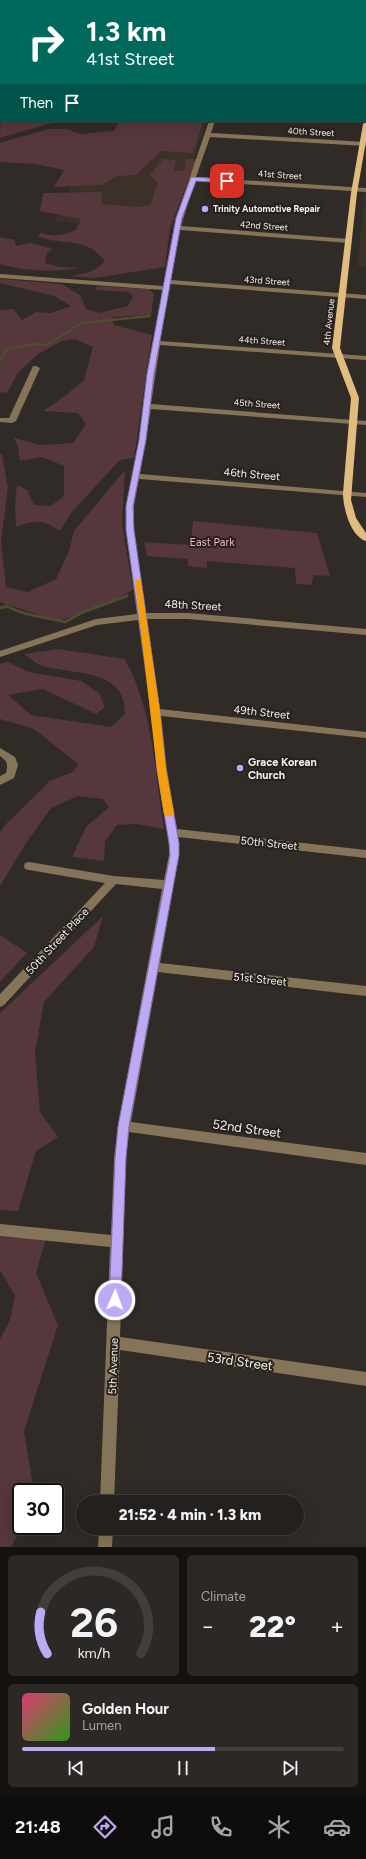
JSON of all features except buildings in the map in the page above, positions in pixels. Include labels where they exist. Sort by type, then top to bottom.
[{"type":"main road","name":"4th Avenue","points":[[366,124],[364,144],[355,189],[336,348],[355,398],[354,422],[346,493],[349,513],[366,538]]},
{"type":"street","name":"5th Avenue","points":[[107,1495],[120,1158],[124,1126],[174,855],[129,518],[177,228],[212,122]]},
{"type":"street","name":"40th Street","points":[[208,135],[364,144]]},
{"type":"street","name":"41st Street","points":[[193,179],[366,190]]},
{"type":"street","name":"42nd Street","points":[[177,228],[349,241]]},
{"type":"street","name":"43rd Street","points":[[0,276],[366,297]]},
{"type":"street","name":"44th Street","points":[[157,343],[366,358]]},
{"type":"street","points":[[0,420],[12,421],[36,368]]},
{"type":"street","name":"45th Street","points":[[147,406],[366,423]]},
{"type":"street","name":"46th Street","points":[[136,476],[366,495]]},
{"type":"street","name":"48th Street","points":[[0,654],[96,622],[143,616],[188,616],[366,632]]},
{"type":"street","name":"49th Street","points":[[156,712],[366,735]]},
{"type":"street","points":[[0,751],[11,759],[14,765],[10,775],[0,781]]},
{"type":"street","name":"50th Street","points":[[172,832],[366,854]]},
{"type":"street","points":[[29,866],[114,880],[169,885]]},
{"type":"street","name":"50th Street Place","points":[[0,1002],[114,880]]},
{"type":"street","name":"51st Street","points":[[154,967],[366,991]]},
{"type":"street","name":"52nd Street","points":[[124,1126],[366,1158]]},
{"type":"street","points":[[0,1230],[118,1242]]},
{"type":"street","name":"53rd Street","points":[[114,1343],[366,1379]]},
{"type":"street","points":[[105,1547],[106,1535]]},
{"type":"shaded area","points":[[150,122],[206,122],[172,229],[55,221],[79,171]]},
{"type":"shaded area","points":[[365,193],[366,194],[366,267],[357,266]]},
{"type":"green space","points":[[1,122],[56,122],[0,138]]},
{"type":"green space","points":[[118,122],[203,122],[193,153],[161,151],[136,175],[117,176],[102,185],[54,187],[64,170],[35,164],[0,162],[0,143],[49,129],[67,129],[80,134],[114,131]]},
{"type":"green space","points":[[163,159],[176,160],[174,171],[184,171],[186,159],[197,159],[170,227],[165,267],[94,278],[70,276],[89,272],[97,268],[105,261],[100,255],[84,245],[37,236],[41,233],[55,235],[72,232],[76,230],[81,219],[40,211],[43,193],[102,192],[101,204],[139,207],[150,205],[158,183],[150,175]]},
{"type":"green space","points":[[0,237],[15,240],[16,246],[30,243],[53,249],[47,253],[45,263],[60,267],[82,268],[31,270],[0,264]]},
{"type":"green space","points":[[0,279],[62,284],[80,295],[86,309],[99,313],[128,306],[133,296],[128,292],[96,290],[97,286],[149,289],[154,294],[151,315],[112,317],[114,325],[152,335],[134,458],[120,460],[71,513],[60,531],[49,524],[39,522],[28,523],[16,527],[15,504],[17,485],[27,490],[34,505],[51,506],[64,496],[64,466],[42,457],[20,461],[18,447],[14,438],[40,445],[73,443],[86,424],[78,413],[43,411],[65,396],[84,380],[93,347],[75,339],[62,341],[38,354],[18,373],[7,393],[0,392],[0,310],[14,309],[22,320],[36,312],[51,313],[71,306],[54,296],[0,283]]},
{"type":"green space","points":[[0,454],[2,455],[8,487],[1,542],[6,587],[28,592],[56,579],[69,551],[74,531],[125,470],[122,523],[133,590],[101,607],[57,621],[0,602]]},
{"type":"green space","name":"East Park","points":[[193,521],[317,533],[330,576],[314,575],[311,585],[296,584],[295,568],[207,561],[207,568],[188,566],[188,559],[147,556],[144,542],[191,545]]},
{"type":"green space","points":[[58,649],[125,659],[135,679],[142,700],[152,742],[164,829],[136,824],[117,825],[105,841],[104,861],[72,857],[86,827],[109,807],[103,799],[78,796],[51,808],[26,843],[0,886],[0,832],[6,824],[50,781],[73,772],[78,764],[34,729],[0,719],[0,664],[8,662],[29,672],[81,681],[99,693],[105,707],[96,714],[43,689],[8,695],[31,715],[111,727],[125,714],[123,699],[117,688],[108,681],[83,673],[42,666],[24,654]]},
{"type":"green space","points":[[103,916],[94,947],[44,1002],[35,1053],[40,1112],[58,1137],[36,1151],[18,1211],[0,1210],[0,1013]]},
{"type":"green space","points":[[0,935],[27,953],[0,982]]},
{"type":"green space","points":[[0,1237],[46,1239],[36,1273],[58,1325],[24,1431],[33,1483],[12,1483],[12,1535],[18,1535],[11,1547],[0,1547],[0,1339],[10,1320],[15,1296],[0,1270]]},
{"type":"waterway","points":[[0,360],[7,349],[35,344],[46,345],[82,323],[150,316]]},
{"type":"waterway","points":[[0,608],[7,606],[28,614],[65,622],[83,612],[127,596]]},
{"type":"slow traffic","points":[[137,582],[143,616],[162,770],[169,814]]},
{"type":"place","name":"Trinity Automotive Repair","points":[[205,209]]},
{"type":"place","name":"Grace Korean Church","points":[[240,768]]},
{"type":"route","points":[[115,1300],[120,1158],[124,1126],[166,897],[173,870],[174,855],[174,843],[162,770],[156,712],[130,530],[130,506],[143,440],[150,374],[157,343],[179,218],[193,179],[227,181]]}]
